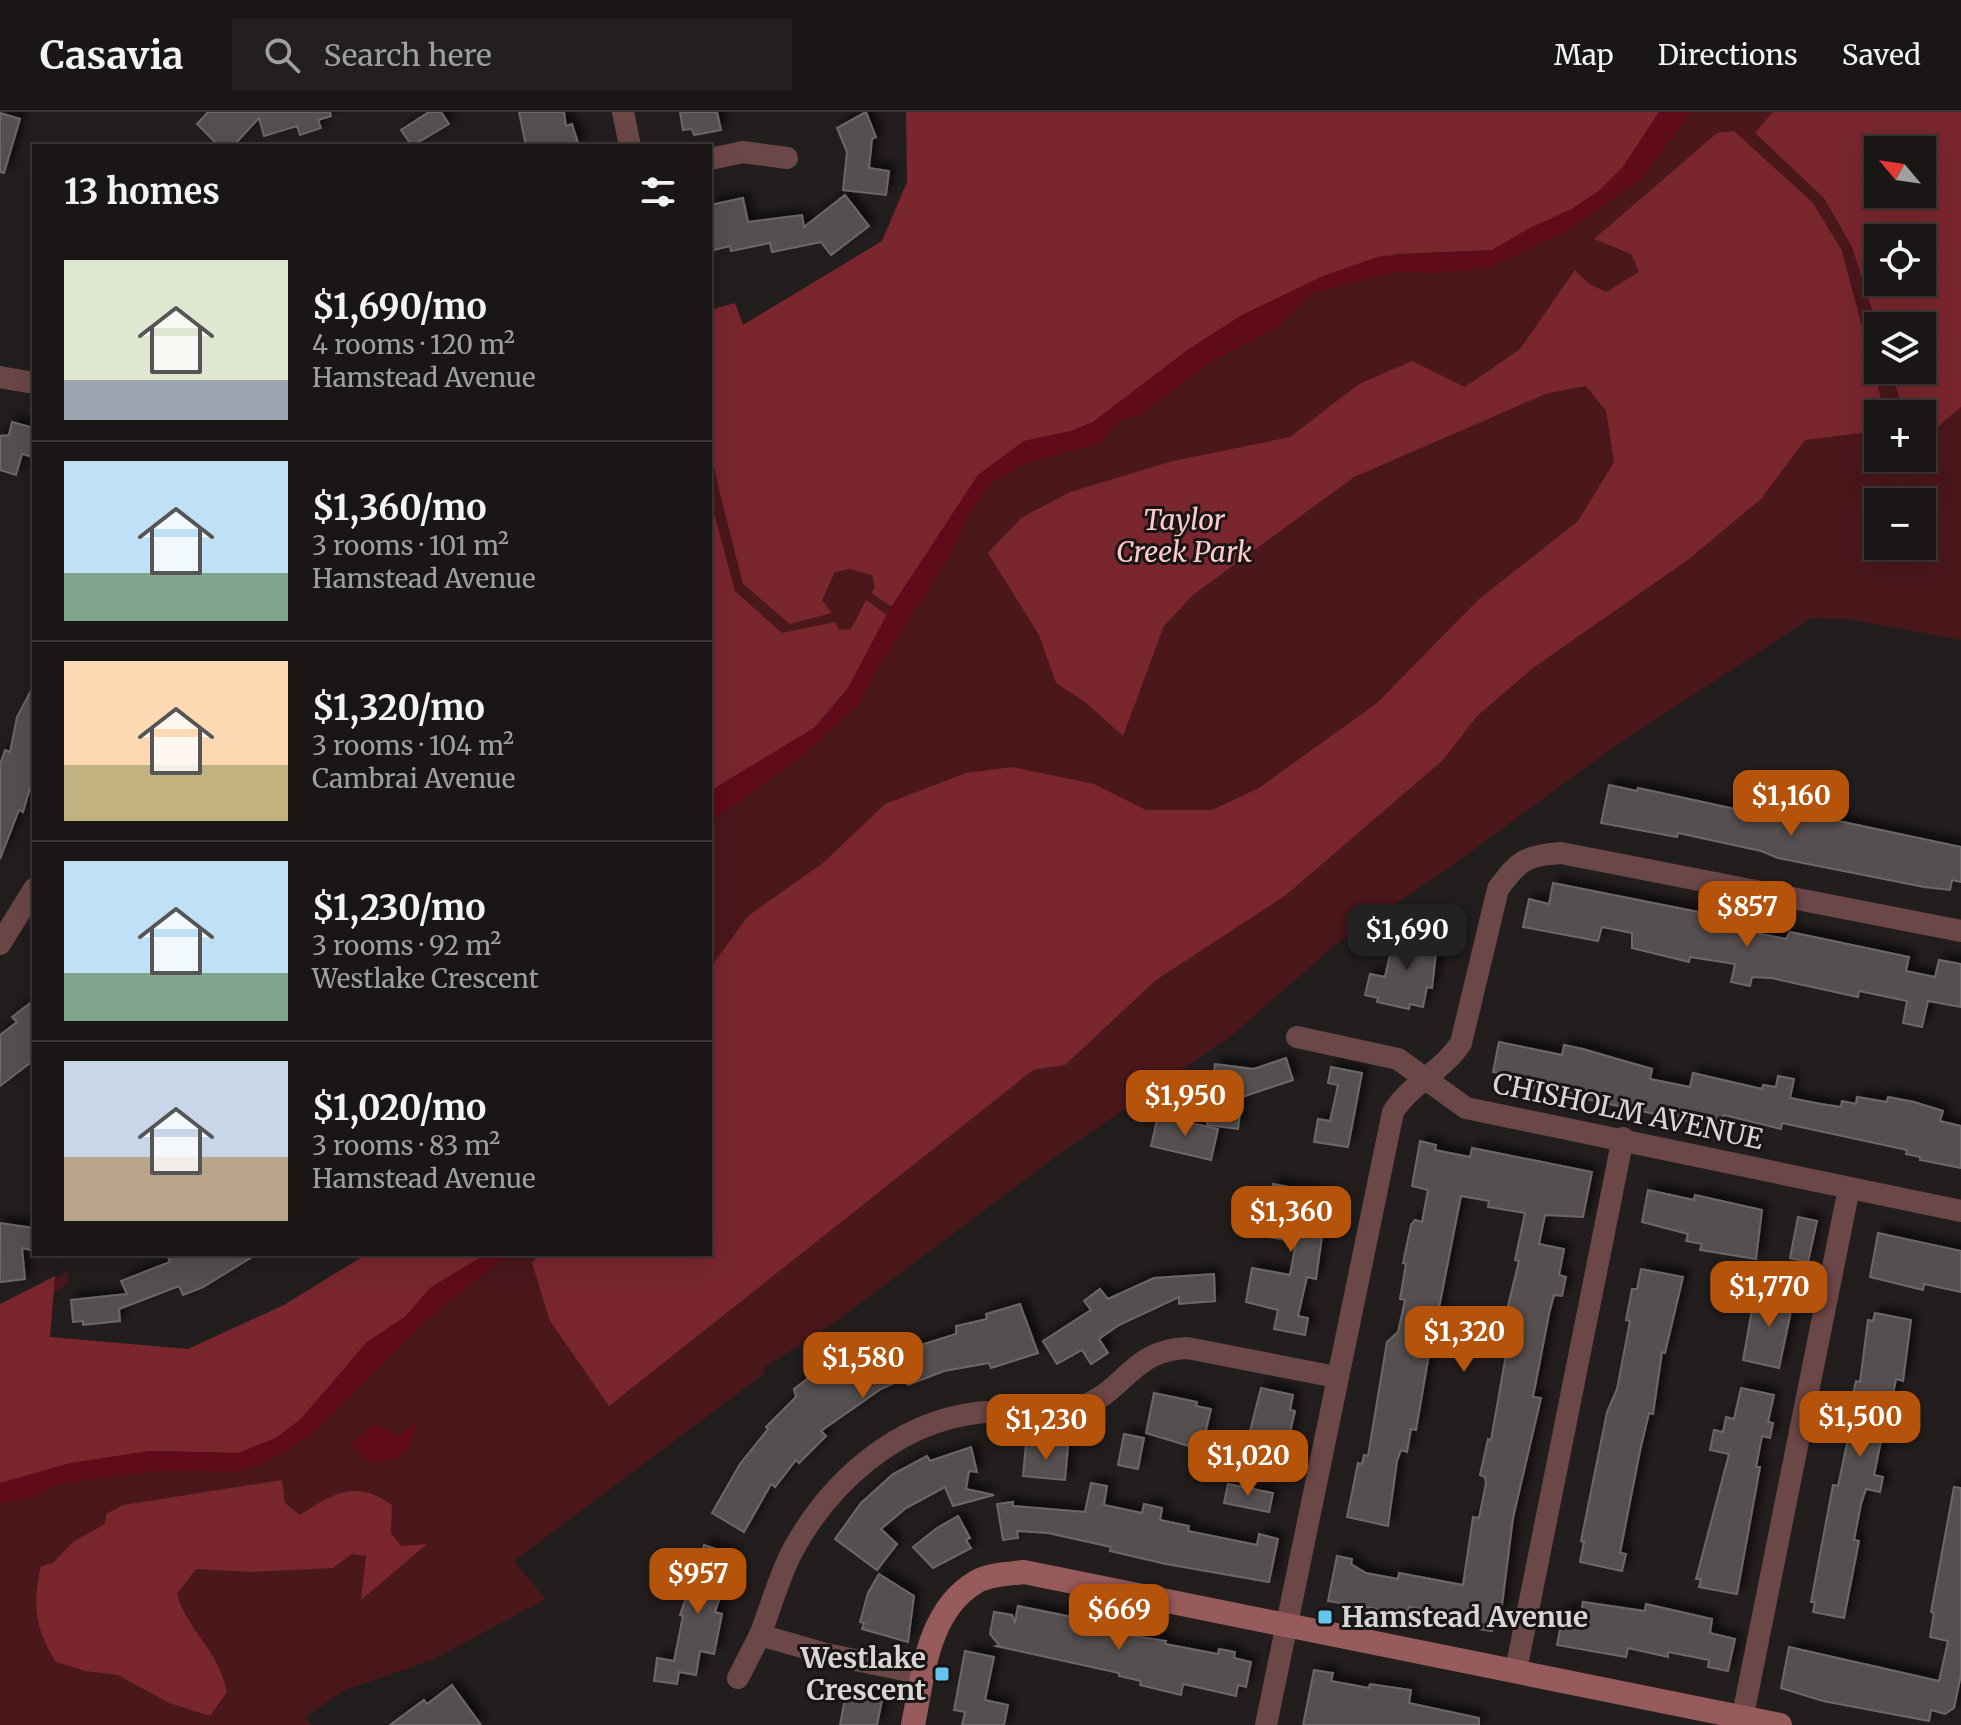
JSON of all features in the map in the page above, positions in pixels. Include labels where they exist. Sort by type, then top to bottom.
[{"type":"street","points":[[623,112],[630,144]]},
{"type":"street","points":[[712,159],[743,152],[787,158]]},
{"type":"street","points":[[0,377],[32,383]]},
{"type":"street","points":[[1266,1725],[1393,1112],[1423,1080],[1451,1058],[1461,1043],[1498,889],[1512,869],[1532,855],[1561,853],[1961,931]]},
{"type":"street","points":[[0,944],[32,892]]},
{"type":"street","name":"CHISHOLM AVENUE","points":[[1297,1037],[1398,1059],[1423,1080],[1466,1108],[1623,1138],[1961,1211]]},
{"type":"street","points":[[1516,1670],[1623,1138]]},
{"type":"street","points":[[1742,1721],[1849,1188]]},
{"type":"street","points":[[738,1678],[760,1635],[792,1553],[815,1514],[852,1471],[920,1429],[974,1413],[1078,1407],[1112,1386],[1145,1358],[1164,1349],[1187,1348],[1336,1377]]},
{"type":"street","points":[[913,1725],[930,1646],[941,1618],[976,1582],[1024,1572],[1516,1670],[1742,1721],[1780,1725]]},
{"type":"street","points":[[760,1635],[826,1654],[924,1674]]},
{"type":"green space","name":"Taylor Creek Park","points":[[906,112],[1961,112],[1961,640],[1848,619],[1811,618],[1615,746],[1450,867],[1335,945],[1231,1036],[1062,1152],[834,1323],[762,1369],[765,1373],[514,1561],[546,1599],[432,1660],[345,1690],[305,1717],[312,1725],[0,1725],[0,1304],[68,1271],[67,1285],[54,1292],[50,1337],[188,1349],[284,1305],[361,1256],[712,1256],[712,309],[735,303],[743,325],[882,241],[907,182]]},
{"type":"green space","points":[[906,112],[1659,112],[1623,167],[1600,190],[1572,209],[1492,250],[1396,254],[1242,315],[1189,349],[1093,422],[1071,431],[1024,441],[978,475],[892,607],[871,593],[875,587],[872,575],[850,569],[835,572],[822,600],[832,613],[790,624],[743,584],[719,490],[712,456],[712,309],[735,303],[743,325],[882,241],[907,182]]},
{"type":"green space","points":[[1773,112],[1961,112],[1961,407],[1936,428],[1936,400],[1900,400],[1895,384],[1936,384],[1936,312],[1873,312],[1868,296],[1936,296],[1936,224],[1864,224],[1864,285],[1852,247],[1824,198],[1755,133]]},
{"type":"green space","points":[[1734,131],[1813,203],[1842,251],[1864,334],[1864,384],[1877,384],[1881,400],[1864,400],[1864,433],[1805,440],[1761,499],[1689,559],[1533,668],[1477,716],[1443,760],[1286,895],[1156,980],[1065,1065],[1033,1070],[609,1406],[550,1321],[532,1263],[537,1256],[712,1256],[712,965],[748,916],[823,863],[885,804],[966,773],[1012,767],[1094,784],[1146,810],[1212,810],[1259,788],[1377,703],[1478,600],[1578,521],[1614,462],[1606,411],[1586,386],[1548,393],[1354,477],[1193,595],[1164,626],[1123,736],[1085,702],[1056,683],[1039,635],[988,553],[1021,518],[1070,492],[1173,461],[1290,437],[1359,384],[1412,361],[1465,387],[1520,349],[1575,270],[1589,284],[1606,292],[1639,272],[1631,254],[1594,239],[1717,133]]},
{"type":"green space","points":[[712,505],[735,591],[782,633],[835,622],[839,630],[851,629],[866,600],[887,615],[848,688],[814,728],[712,790]]},
{"type":"green space","points":[[483,1256],[430,1288],[405,1317],[367,1342],[301,1419],[276,1438],[239,1453],[150,1451],[71,1463],[0,1483],[0,1304],[55,1276],[50,1337],[188,1349],[284,1305],[362,1257]]},
{"type":"green space","points":[[282,1480],[285,1503],[300,1515],[334,1495],[367,1492],[392,1505],[391,1533],[401,1546],[427,1544],[361,1600],[366,1556],[352,1554],[333,1568],[250,1572],[196,1569],[177,1594],[187,1618],[217,1664],[227,1692],[210,1716],[169,1703],[118,1675],[85,1671],[56,1662],[37,1616],[41,1566],[53,1563],[73,1542],[105,1524],[106,1514],[123,1505]]},
{"type":"shaded area","points":[[1659,112],[1691,112],[1641,179],[1565,232],[1488,268],[1439,273],[1396,272],[1309,294],[1278,327],[1210,362],[1143,413],[1119,421],[1098,444],[1026,463],[991,483],[970,512],[947,561],[877,669],[860,702],[806,753],[712,821],[712,790],[814,728],[825,717],[848,688],[889,610],[978,475],[1024,441],[1071,431],[1093,422],[1189,349],[1242,315],[1325,275],[1381,256],[1492,250],[1572,209],[1600,190],[1623,167]]},
{"type":"shaded area","points":[[483,1256],[506,1256],[431,1316],[308,1437],[260,1465],[232,1472],[171,1470],[55,1485],[39,1496],[0,1503],[0,1483],[71,1463],[150,1451],[239,1453],[276,1438],[301,1419],[367,1342],[405,1317],[430,1288]]},
{"type":"shaded area","points":[[416,1423],[408,1447],[391,1460],[369,1460],[351,1444],[373,1424],[398,1435]]},
{"type":"building","points":[[208,112],[330,112],[331,116],[318,120],[321,128],[300,135],[297,126],[264,136],[259,118],[235,144],[217,144],[197,124]]},
{"type":"building","points":[[429,112],[441,112],[449,124],[415,144],[411,144],[401,130]]},
{"type":"building","points":[[519,112],[564,112],[566,126],[572,124],[578,144],[526,144]]},
{"type":"building","points":[[680,112],[717,112],[721,130],[694,135],[692,129],[683,130]]},
{"type":"building","points":[[866,112],[876,137],[872,139],[869,168],[889,171],[886,195],[843,190],[847,152],[837,128]]},
{"type":"building","points":[[0,113],[20,119],[4,173],[0,172]]},
{"type":"building","points":[[845,195],[869,226],[831,255],[821,242],[772,252],[770,243],[731,251],[730,246],[712,250],[712,205],[743,198],[748,222],[802,215],[804,227]]},
{"type":"building","points":[[12,422],[32,427],[32,456],[22,454],[16,475],[0,470],[0,436],[9,435]]},
{"type":"building","points":[[32,689],[32,781],[23,812],[19,810],[0,859],[0,765],[5,750],[10,752],[17,717]]},
{"type":"building","points":[[1609,785],[1637,791],[1638,788],[1786,820],[1794,820],[1795,815],[1809,818],[1810,815],[1961,847],[1961,882],[1952,880],[1950,890],[1924,887],[1778,858],[1761,851],[1678,833],[1677,837],[1601,823]]},
{"type":"building","points":[[1553,883],[1719,916],[1718,923],[1741,927],[1741,930],[1786,939],[1790,932],[1909,957],[1906,971],[1935,977],[1939,960],[1961,964],[1961,1007],[1928,1001],[1922,1027],[1903,1023],[1907,1001],[1859,991],[1858,997],[1771,978],[1752,977],[1750,986],[1731,982],[1735,964],[1690,957],[1689,962],[1632,948],[1632,933],[1602,927],[1598,941],[1523,927],[1529,899],[1549,904]]},
{"type":"building","points":[[1412,930],[1438,935],[1432,988],[1427,987],[1423,1007],[1410,1004],[1409,1009],[1377,1002],[1378,998],[1365,995],[1370,974],[1385,977],[1394,937],[1403,939],[1404,934],[1411,935]]},
{"type":"building","points":[[32,1002],[32,1062],[0,1086],[0,1035],[17,1022],[12,1017]]},
{"type":"building","points":[[1499,1042],[1562,1055],[1564,1045],[1583,1049],[1652,1069],[1650,1079],[1690,1087],[1693,1073],[1762,1089],[1763,1085],[1776,1087],[1778,1076],[1794,1079],[1790,1098],[1821,1104],[1841,1107],[1842,1101],[1856,1104],[1857,1097],[1887,1102],[1888,1097],[1914,1102],[1943,1111],[1940,1121],[1961,1126],[1961,1168],[1920,1160],[1920,1157],[1906,1154],[1907,1150],[1782,1123],[1781,1129],[1724,1115],[1718,1125],[1702,1121],[1701,1124],[1530,1087],[1532,1079],[1493,1072]]},
{"type":"building","points":[[1286,1058],[1293,1080],[1242,1097],[1238,1129],[1207,1125],[1215,1064],[1254,1069]]},
{"type":"building","points":[[1331,1067],[1362,1073],[1348,1147],[1314,1142],[1318,1119],[1330,1121],[1338,1085],[1328,1083]]},
{"type":"building","points":[[1158,1116],[1218,1129],[1211,1160],[1151,1146]]},
{"type":"building","points":[[1420,1141],[1436,1145],[1435,1150],[1470,1157],[1472,1148],[1592,1172],[1583,1217],[1545,1215],[1539,1244],[1564,1249],[1559,1275],[1566,1277],[1562,1296],[1554,1295],[1549,1314],[1533,1397],[1541,1398],[1513,1518],[1501,1613],[1496,1613],[1492,1631],[1454,1625],[1455,1615],[1409,1607],[1407,1614],[1328,1601],[1337,1556],[1352,1559],[1351,1564],[1366,1573],[1398,1579],[1399,1573],[1463,1585],[1473,1517],[1479,1518],[1486,1483],[1485,1477],[1480,1475],[1488,1439],[1491,1440],[1510,1332],[1502,1330],[1519,1261],[1515,1260],[1525,1213],[1488,1207],[1489,1201],[1461,1196],[1438,1313],[1443,1314],[1439,1356],[1429,1354],[1416,1430],[1411,1429],[1407,1452],[1401,1450],[1397,1461],[1388,1526],[1347,1517],[1358,1463],[1362,1464],[1364,1455],[1368,1456],[1387,1342],[1398,1332],[1405,1300],[1400,1299],[1406,1264],[1403,1263],[1411,1225],[1415,1220],[1422,1222],[1428,1190],[1412,1186]]},
{"type":"building","points":[[1273,1184],[1328,1194],[1316,1279],[1307,1277],[1298,1316],[1308,1318],[1305,1335],[1274,1329],[1278,1310],[1246,1302],[1252,1268],[1290,1275],[1296,1242],[1263,1236]]},
{"type":"building","points":[[1648,1190],[1694,1200],[1695,1195],[1762,1210],[1756,1259],[1700,1250],[1702,1244],[1686,1241],[1688,1234],[1642,1222]]},
{"type":"building","points":[[1798,1217],[1817,1221],[1808,1262],[1790,1258]]},
{"type":"building","points":[[0,1223],[32,1228],[31,1250],[22,1248],[25,1279],[0,1282]]},
{"type":"building","points":[[1878,1233],[1961,1251],[1961,1292],[1924,1284],[1923,1290],[1870,1277]]},
{"type":"building","points":[[168,1256],[254,1256],[203,1287],[183,1295],[179,1286],[119,1309],[120,1321],[83,1325],[83,1321],[73,1322],[71,1300],[127,1294],[121,1281],[170,1262]]},
{"type":"building","points":[[1641,1269],[1683,1277],[1665,1353],[1662,1352],[1653,1414],[1649,1413],[1640,1451],[1620,1553],[1626,1554],[1622,1571],[1580,1562],[1584,1542],[1581,1541],[1607,1412],[1617,1389],[1630,1321],[1626,1320],[1632,1289],[1637,1289]]},
{"type":"building","points":[[1214,1274],[1215,1301],[1179,1304],[1179,1297],[1119,1325],[1099,1339],[1108,1353],[1091,1364],[1082,1350],[1057,1364],[1043,1341],[1091,1310],[1084,1301],[1100,1289],[1108,1299],[1154,1278]]},
{"type":"building","points":[[1767,1287],[1795,1292],[1779,1368],[1743,1360],[1752,1310],[1762,1312]]},
{"type":"building","points":[[1020,1304],[1038,1353],[991,1368],[989,1363],[944,1371],[908,1385],[905,1378],[881,1389],[821,1431],[826,1436],[799,1463],[796,1460],[775,1487],[771,1484],[744,1532],[712,1513],[740,1464],[768,1429],[766,1427],[796,1397],[794,1389],[819,1370],[826,1376],[884,1346],[889,1355],[956,1334],[956,1326],[987,1319],[986,1314]]},
{"type":"building","points":[[1875,1313],[1911,1320],[1903,1381],[1896,1379],[1874,1475],[1883,1477],[1880,1492],[1866,1489],[1861,1504],[1854,1540],[1859,1541],[1844,1618],[1813,1612],[1815,1602],[1811,1602],[1833,1485],[1838,1486],[1848,1439],[1843,1438],[1856,1381],[1860,1382],[1868,1320],[1873,1321]]},
{"type":"building","points":[[1261,1388],[1293,1395],[1290,1410],[1295,1411],[1287,1445],[1279,1443],[1274,1468],[1230,1473],[1237,1440],[1247,1443]]},
{"type":"building","points":[[1741,1388],[1774,1395],[1768,1422],[1773,1423],[1770,1438],[1762,1436],[1756,1467],[1760,1467],[1737,1594],[1699,1587],[1701,1579],[1696,1579],[1729,1454],[1710,1450],[1714,1430],[1723,1432],[1726,1417],[1734,1419]]},
{"type":"building","points":[[1154,1393],[1197,1402],[1196,1406],[1211,1409],[1203,1443],[1196,1442],[1195,1448],[1146,1433]]},
{"type":"building","points":[[1124,1434],[1144,1438],[1138,1469],[1118,1465]]},
{"type":"building","points":[[1026,1444],[1068,1446],[1065,1480],[1023,1476]]},
{"type":"building","points":[[971,1447],[977,1472],[969,1471],[966,1489],[994,1495],[953,1506],[945,1487],[906,1508],[881,1529],[897,1544],[877,1570],[835,1539],[861,1503],[893,1474],[927,1456],[930,1461]]},
{"type":"building","points":[[1091,1483],[1107,1486],[1104,1505],[1142,1513],[1144,1504],[1162,1508],[1160,1520],[1189,1526],[1188,1531],[1257,1545],[1259,1534],[1278,1539],[1269,1582],[1166,1564],[1110,1551],[1111,1547],[1048,1533],[1017,1531],[1018,1538],[1003,1540],[997,1504],[1013,1502],[1013,1506],[1085,1512]]},
{"type":"building","points":[[1228,1484],[1273,1493],[1269,1512],[1224,1503]]},
{"type":"building","points":[[1954,1487],[1961,1488],[1961,1675],[1954,1708],[1945,1714],[1931,1710],[1929,1721],[1823,1701],[1781,1688],[1789,1647],[1939,1681],[1948,1641],[1930,1637],[1934,1613],[1931,1612]]},
{"type":"building","points":[[958,1516],[970,1538],[966,1540],[971,1548],[933,1568],[913,1547]]},
{"type":"building","points":[[704,1545],[734,1555],[715,1612],[722,1614],[714,1654],[700,1651],[696,1675],[679,1672],[677,1684],[654,1681],[657,1658],[674,1661],[683,1616],[680,1615]]},
{"type":"building","points":[[879,1574],[914,1596],[908,1642],[862,1629],[864,1623],[860,1622],[868,1593]]},
{"type":"building","points":[[1583,1602],[1645,1611],[1646,1604],[1712,1619],[1710,1633],[1735,1639],[1728,1671],[1708,1667],[1709,1660],[1668,1652],[1668,1657],[1628,1648],[1626,1657],[1557,1645],[1564,1610],[1581,1614]]},
{"type":"building","points":[[1018,1606],[1097,1622],[1096,1625],[1117,1629],[1116,1633],[1166,1641],[1165,1644],[1218,1654],[1219,1649],[1235,1652],[1234,1658],[1251,1662],[1246,1687],[1238,1685],[1236,1696],[1183,1684],[1181,1695],[1140,1685],[1141,1681],[1119,1676],[1119,1673],[996,1646],[999,1645],[990,1634],[994,1612],[1012,1615],[1015,1622]]},
{"type":"building","points":[[965,1651],[994,1657],[985,1700],[1008,1705],[1004,1725],[962,1725],[965,1712],[954,1710]]},
{"type":"building","points":[[1314,1670],[1333,1673],[1331,1681],[1369,1688],[1370,1684],[1411,1690],[1409,1703],[1479,1718],[1479,1725],[1303,1725]]},
{"type":"building","points":[[452,1685],[481,1725],[390,1725],[424,1700],[427,1704]]},
{"type":"building","points":[[846,1693],[882,1700],[877,1725],[840,1725]]},
{"type":"place","name":"Hamstead Avenue","points":[[1325,1617]]},
{"type":"place","name":"Westlake Crescent","points":[[942,1674]]}]
